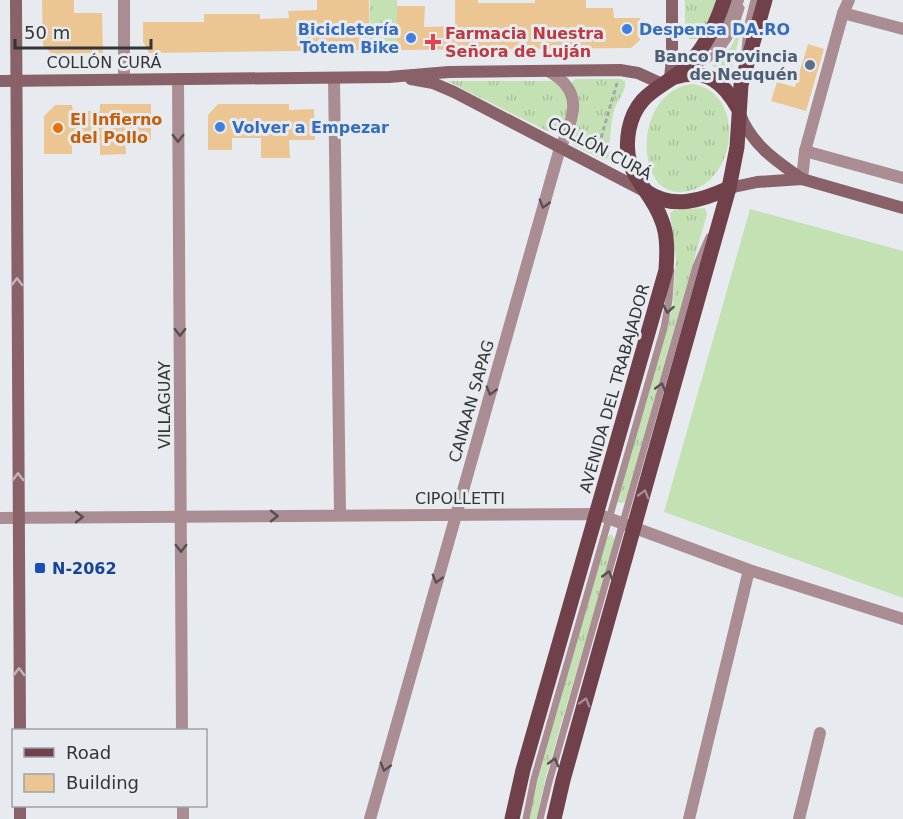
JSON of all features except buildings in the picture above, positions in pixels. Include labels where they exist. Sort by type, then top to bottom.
[{"type":"main road","points":[[16,0],[20,729]]},
{"type":"main road","points":[[666,81],[672,59],[672,0]]},
{"type":"main road","name":"AVENIDA DEL TRABAJADOR","points":[[512,819],[523,770],[603,516],[667,261],[665,230],[659,213],[631,166],[628,155],[629,130],[638,107],[652,90],[685,68],[712,31],[724,0]]},
{"type":"main road","points":[[554,819],[629,525],[729,188],[736,153],[738,108],[744,70],[765,0]]},
{"type":"main road","name":"COLLÓN CURÁ","points":[[0,81],[389,77],[435,73],[548,71],[629,71],[666,81],[690,74],[710,78],[725,88],[738,108],[743,123],[766,153],[802,179],[903,208]]},
{"type":"main road","name":"COLLÓN CURÁ","points":[[389,77],[423,80],[443,87],[660,199],[680,202],[757,182],[802,179]]},
{"type":"street","points":[[124,0],[124,80]]},
{"type":"street","points":[[732,0],[714,45],[726,32],[738,0]]},
{"type":"street","points":[[802,179],[805,151],[843,13],[849,0]]},
{"type":"street","points":[[843,13],[903,29]]},
{"type":"street","name":"CANAAN SAPAG","points":[[370,819],[560,148],[573,118],[571,92],[562,80],[548,71]]},
{"type":"street","points":[[334,78],[340,515]]},
{"type":"street","name":"VILLAGUAY","points":[[178,79],[182,729]]},
{"type":"street","points":[[805,151],[903,178]]},
{"type":"street","name":"CIPOLLETTI","points":[[0,518],[455,514],[603,516],[749,570],[903,619]]},
{"type":"street","points":[[689,819],[749,570]]},
{"type":"street","points":[[799,819],[820,733]]},
{"type":"lane","points":[[685,68],[706,62],[718,53],[731,35],[743,0]]},
{"type":"lane","points":[[744,70],[747,28],[754,0]]},
{"type":"lane","points":[[526,819],[534,779],[603,516]]},
{"type":"lane","points":[[540,819],[549,782],[629,525]]},
{"type":"path","points":[[596,156],[618,79]]},
{"type":"green space","points":[[370,0],[397,0],[397,50],[370,50]]},
{"type":"green space","points":[[685,0],[716,0],[709,27],[698,39],[689,39],[685,30]]},
{"type":"green space","points":[[742,25],[730,76],[712,66],[731,47]]},
{"type":"green space","points":[[575,79],[625,81],[625,88],[613,114],[609,158],[603,160],[571,142],[579,115],[578,101],[572,82]]},
{"type":"green space","points":[[447,81],[552,81],[562,89],[565,95],[567,113],[565,127],[557,132],[547,131]]},
{"type":"green space","points":[[693,84],[711,92],[723,106],[729,123],[728,143],[723,162],[712,178],[697,189],[677,192],[661,185],[651,170],[648,157],[648,129],[652,116],[668,94],[679,87]]},
{"type":"green space","points":[[705,208],[707,214],[625,502],[619,503],[617,499],[673,306],[676,258],[670,213],[674,210]]},
{"type":"green space","points":[[750,209],[903,251],[903,598],[664,512]]},
{"type":"green space","points":[[611,534],[615,540],[547,772],[536,819],[529,819],[540,771],[607,537]]},
{"type":"place","name":"Despensa DA.RO","points":[[627,29]]},
{"type":"place","name":"Bicicletería Totem Bike","points":[[411,38]]},
{"type":"place","name":"Farmacia Nuestra Señora de Luján","points":[[433,42]]},
{"type":"place","name":"Banco Provincia de Neuquén","points":[[810,65]]},
{"type":"place","name":"Volver a Empezar","points":[[220,127]]},
{"type":"place","name":"El Infierno del Pollo","points":[[58,128]]},
{"type":"place","name":"N-2062","points":[[40,568]]}]
